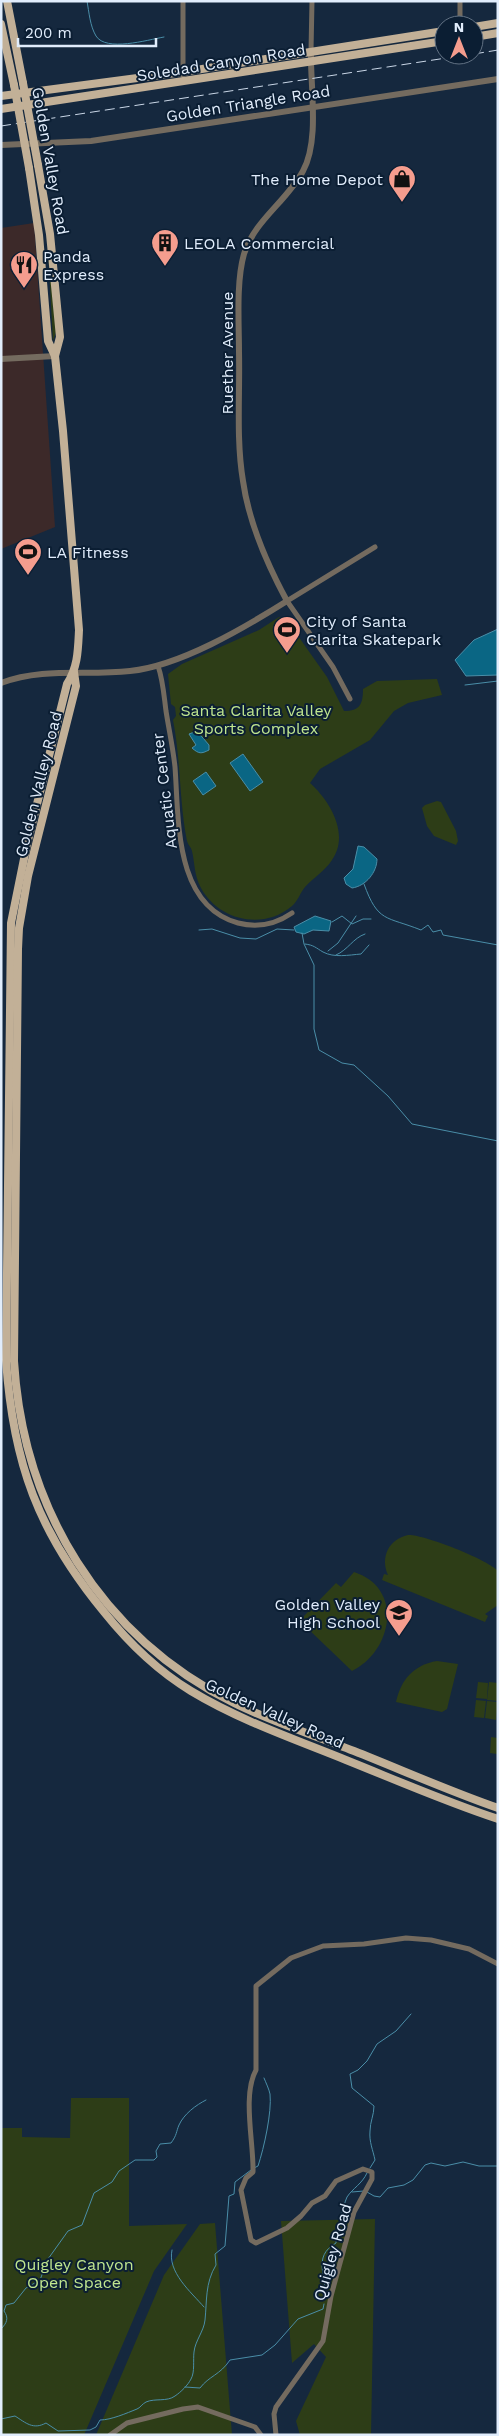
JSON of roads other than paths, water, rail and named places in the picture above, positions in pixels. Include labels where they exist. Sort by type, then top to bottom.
[{"type":"main road","name":"Golden Valley Road","points":[[7,1],[50,234],[60,337],[55,356]]},
{"type":"main road","points":[[484,25],[498,23]]},
{"type":"main road","name":"Golden Valley Road","points":[[1,24],[30,168],[39,235],[48,341],[55,356],[78,596],[79,630],[74,672],[76,686],[28,876],[18,942],[14,1361],[21,1424],[39,1486],[62,1538],[106,1602],[151,1647],[184,1673],[234,1703],[498,1808]]},
{"type":"main road","name":"Soledad Canyon Road","points":[[1,96],[183,72],[434,33]]},
{"type":"main road","points":[[484,35],[498,33]]},
{"type":"main road","name":"Soledad Canyon Road","points":[[1,109],[183,83],[434,44]]},
{"type":"main road","name":"Golden Valley Road","points":[[74,672],[67,684],[27,844],[13,904],[10,945],[6,1360],[10,1407],[17,1443],[38,1510],[53,1542],[76,1578],[112,1622],[143,1655],[190,1690],[230,1712],[293,1739],[498,1819]]},
{"type":"street","points":[[183,1],[183,83]]},
{"type":"street","name":"Ruether Avenue","points":[[312,1],[312,131],[309,153],[304,171],[251,238],[244,255],[241,272],[239,328],[243,480],[257,535],[272,572],[287,602],[333,667],[350,699]]},
{"type":"street","points":[[460,1],[460,15]]},
{"type":"street","name":"Golden Triangle Road","points":[[1,145],[91,141],[498,79]]},
{"type":"street","points":[[1,359],[55,356]]},
{"type":"street","points":[[1,683],[36,674],[129,672],[158,666],[248,625],[374,547]]},
{"type":"street","name":"Aquatic Center","points":[[158,666],[173,753],[180,837],[186,863],[197,891],[204,902],[218,914],[239,923],[269,924],[292,913]]},
{"type":"street","name":"Quigley Road","points":[[276,2435],[274,2414],[276,2406],[323,2341],[330,2296],[354,2212],[372,2180],[372,2172],[363,2169],[336,2181],[325,2196],[312,2203],[287,2228],[256,2243],[251,2240],[240,2198],[243,2185],[253,2172],[250,2111],[252,2084],[256,2070],[256,1986],[292,1958],[323,1946],[364,1944],[406,1938],[431,1940],[468,1949],[498,1964]]},
{"type":"street","points":[[110,2435],[127,2423],[183,2408],[198,2407],[255,2427],[261,2435]]},
{"type":"water","points":[[498,629],[498,675],[466,676],[455,660],[474,640]]},
{"type":"water","points":[[197,731],[209,745],[209,750],[200,753],[192,748],[196,745],[189,734]]},
{"type":"water","points":[[243,754],[263,782],[250,791],[230,763]]},
{"type":"water","points":[[206,772],[216,786],[203,795],[193,781]]},
{"type":"water","points":[[358,846],[364,847],[377,859],[375,869],[370,878],[357,887],[352,888],[346,884],[344,878],[353,869]]},
{"type":"water","points":[[315,916],[331,921],[329,931],[313,930],[304,934],[296,932],[294,927]]},
{"type":"waterway","points":[[87,1],[92,28],[101,41],[127,44],[164,37]]},
{"type":"waterway","points":[[465,685],[498,681]]},
{"type":"waterway","points":[[364,884],[374,906],[391,920],[421,930],[428,925],[433,932],[441,930],[443,935],[498,945]]},
{"type":"waterway","points":[[332,922],[342,916],[352,924],[363,919],[371,919]]},
{"type":"waterway","points":[[328,951],[338,943],[356,916]]},
{"type":"waterway","points":[[199,930],[212,929],[240,938],[256,939],[277,929],[294,930]]},
{"type":"waterway","points":[[302,933],[304,944],[314,965],[314,1029],[319,1050],[342,1063],[354,1065],[388,1096],[412,1124],[498,1141]]},
{"type":"waterway","points":[[336,955],[365,934]]},
{"type":"waterway","points":[[305,944],[327,954],[342,956],[361,954],[369,945]]},
{"type":"waterway","points":[[370,2168],[375,2160],[370,2135],[374,2106],[352,2088],[350,2074],[358,2070],[367,2061],[377,2044],[396,2031],[411,2014]]},
{"type":"waterway","points":[[254,2168],[258,2166],[270,2110],[270,2094],[264,2078]]},
{"type":"waterway","points":[[1,2329],[7,2320],[4,2311],[6,2305],[14,2303],[26,2288],[40,2280],[48,2259],[68,2231],[82,2225],[94,2193],[112,2182],[119,2171],[135,2160],[154,2160],[157,2157],[156,2151],[160,2144],[171,2143],[184,2117],[194,2107],[206,2100]]},
{"type":"waterway","points":[[367,2192],[380,2197],[388,2188],[404,2185],[413,2180],[425,2165],[431,2163],[445,2166],[463,2162],[479,2166],[498,2166]]},
{"type":"waterway","points":[[1,2419],[15,2416],[33,2426],[46,2423],[58,2431],[90,2430],[96,2427],[100,2420],[114,2418],[150,2401],[172,2398],[184,2388],[192,2376],[195,2348],[204,2324],[208,2285],[216,2265],[215,2254],[225,2246],[229,2196],[234,2194],[235,2182],[251,2170]]},
{"type":"waterway","points":[[325,2299],[322,2261],[328,2249],[336,2243],[347,2197],[367,2173]]},
{"type":"waterway","points":[[352,2192],[364,2191]]},
{"type":"waterway","points":[[172,2250],[171,2258],[176,2274],[204,2307]]},
{"type":"waterway","points":[[185,2387],[200,2388],[230,2360],[262,2355],[275,2345],[298,2319],[323,2309],[324,2304]]},
{"type":"railway","points":[[484,52],[498,50]]},
{"type":"railway","points":[[1,126],[434,60]]},
{"type":"place","name":"The Home Depot","points":[[402,203]]},
{"type":"place","name":"LEOLA Commercial","points":[[165,267]]},
{"type":"place","name":"Panda Express","points":[[24,289]]},
{"type":"place","name":"LA Fitness","points":[[28,576]]},
{"type":"place","name":"City of Santa Clarita Skatepark","points":[[287,654]]},
{"type":"place","name":"Golden Valley High School","points":[[399,1637]]},
{"type":"park label","name":"Santa Clarita Valley Sports Complex","points":[[256,719]]},
{"type":"park label","name":"Quigley Canyon Open Space","points":[[74,2273]]}]
